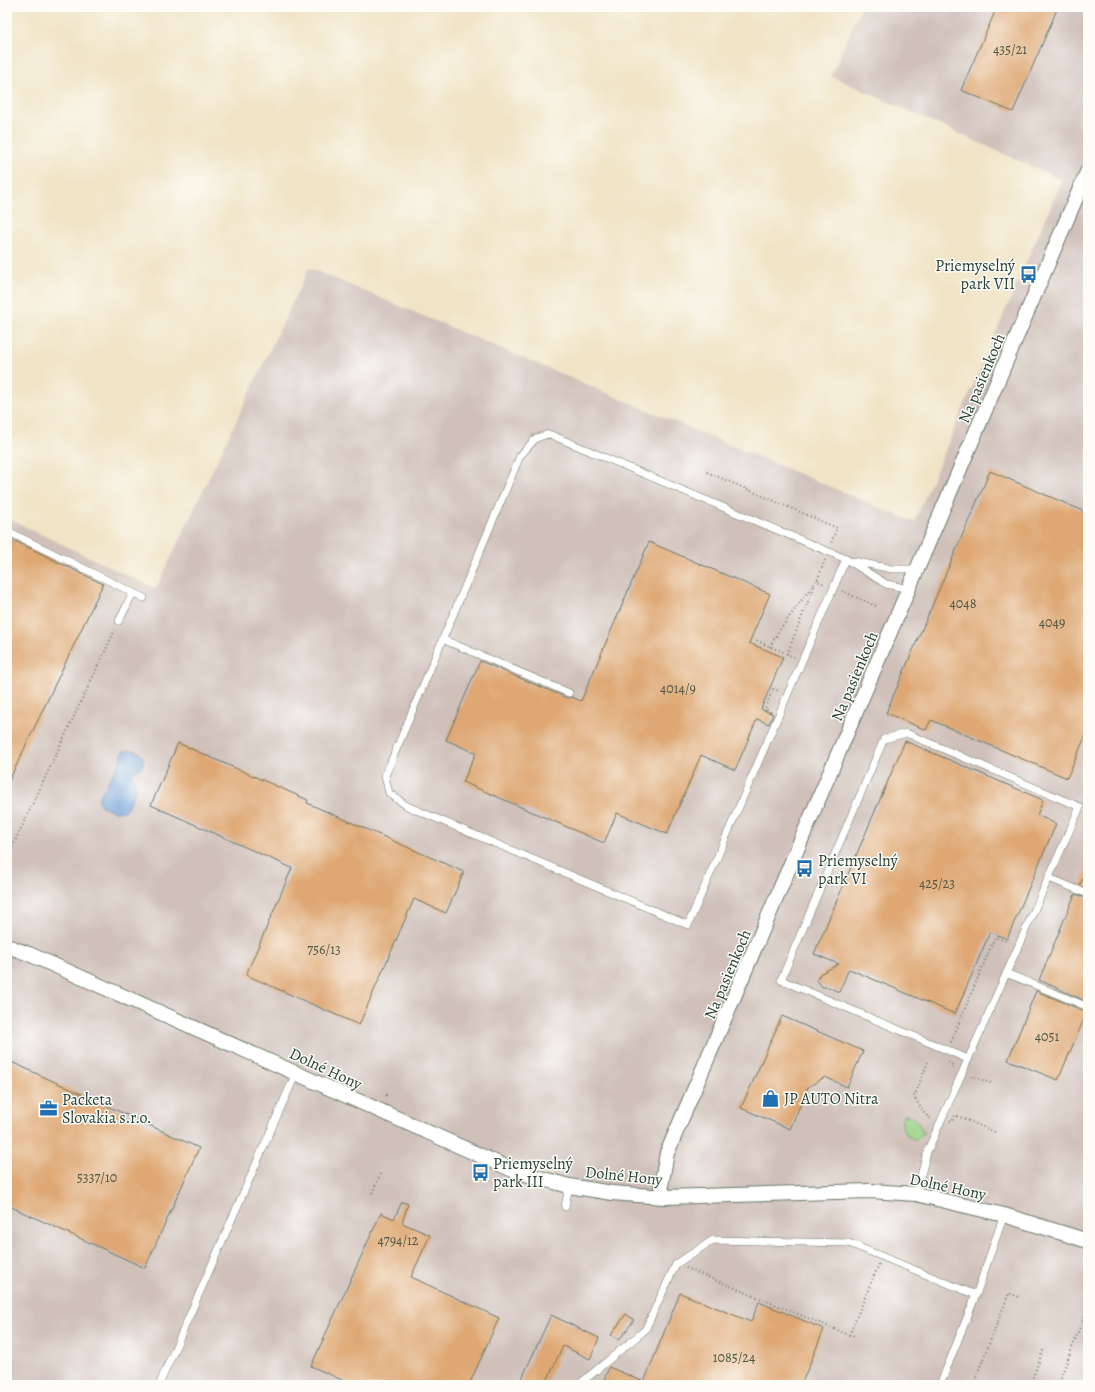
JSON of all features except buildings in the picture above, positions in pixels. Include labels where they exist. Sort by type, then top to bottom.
[{"type":"street","name":"Na pasienkoch","points":[[664,1197],[661,1186],[667,1153],[910,589],[1088,170]]},
{"type":"street","name":"Dolné Hony","points":[[7,946],[29,954],[495,1163],[515,1171],[569,1186],[612,1193],[664,1197],[870,1191],[916,1194],[1004,1215],[1088,1241]]},
{"type":"lane","points":[[846,559],[688,925],[407,806],[389,793],[385,776],[520,456],[536,438],[549,434],[846,559],[886,584],[910,589]]},
{"type":"lane","points":[[7,531],[144,598]]},
{"type":"lane","points":[[846,559],[892,569],[918,569]]},
{"type":"lane","points":[[119,621],[132,593]]},
{"type":"lane","points":[[442,639],[569,693]]},
{"type":"lane","points":[[916,1194],[926,1152],[943,1118],[1080,807],[906,733],[884,739],[781,980],[968,1059]]},
{"type":"lane","points":[[1048,878],[1088,894]]},
{"type":"lane","points":[[1006,973],[1088,1007]]},
{"type":"lane","points":[[159,1385],[296,1073]]},
{"type":"lane","points":[[565,1207],[569,1186]]},
{"type":"lane","points":[[940,1385],[976,1295],[1004,1215]]},
{"type":"lane","points":[[580,1385],[645,1330],[676,1264],[714,1240],[849,1243],[976,1295]]},
{"type":"path","points":[[770,647],[778,632],[817,581],[787,654]]},
{"type":"path","points":[[7,858],[119,621]]},
{"type":"path","points":[[753,639],[796,658]]},
{"type":"path","points":[[778,715],[765,709],[773,689],[781,692],[784,685]]},
{"type":"path","points":[[953,1074],[952,1066],[945,1058],[947,1050],[995,937],[1018,946]]},
{"type":"path","points":[[928,1062],[914,1097],[925,1114],[933,1121],[936,1114],[952,1122],[955,1115],[995,1132]]},
{"type":"path","points":[[970,1081],[972,1076],[993,1084]]},
{"type":"path","points":[[372,1193],[381,1173]]},
{"type":"path","points":[[849,1335],[883,1257]]},
{"type":"path","points":[[676,1264],[849,1335],[856,1336]]},
{"type":"path","points":[[973,1385],[1009,1293],[1019,1297]]},
{"type":"path","points":[[1058,1385],[1088,1306]]},
{"type":"path","points":[[1030,1385],[1044,1348]]},
{"type":"path","points":[[1086,1385],[1088,1380]]},
{"type":"shaded area","points":[[861,7],[1088,7],[1088,1385],[7,1385],[7,518],[156,589],[309,268],[914,522],[1062,180],[831,76]]},
{"type":"green space","points":[[909,1115],[917,1121],[921,1127],[923,1133],[918,1139],[910,1138],[904,1132],[902,1120],[903,1116]]},
{"type":"water","points":[[123,751],[137,751],[144,758],[142,767],[131,774],[136,784],[136,789],[125,811],[115,812],[101,806],[98,799],[118,765]]},
{"type":"place","name":"Priemyselný park VII","points":[[1028,274]]},
{"type":"place","name":"Priemyselný park VI","points":[[805,869]]},
{"type":"place","name":"JP AUTO Nitra","points":[[771,1098]]},
{"type":"place","name":"Packeta Slovakia s.r.o.","points":[[49,1108]]},
{"type":"place","name":"Priemyselný park III","points":[[480,1172]]}]
